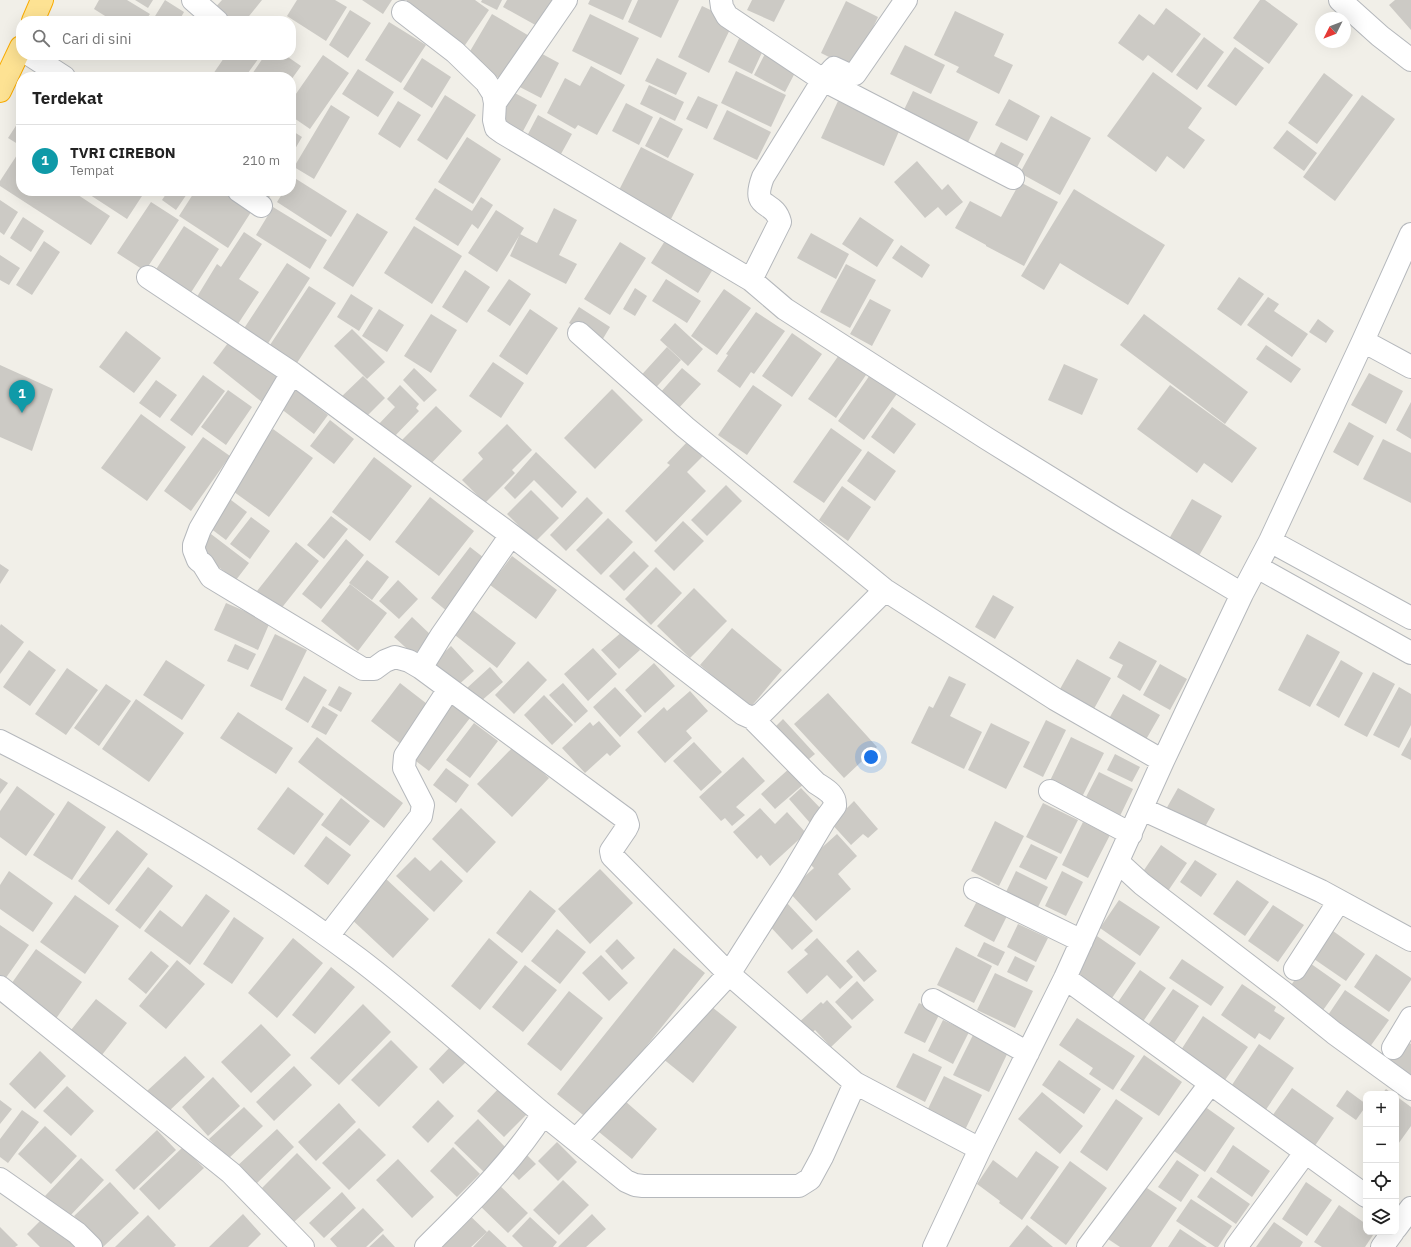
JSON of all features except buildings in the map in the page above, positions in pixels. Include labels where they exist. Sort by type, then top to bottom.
[{"type":"highway","points":[[35,16],[42,0]]},
{"type":"highway","points":[[0,90],[16,58]]},
{"type":"street","points":[[194,0],[212,16]]},
{"type":"street","points":[[495,103],[566,0]]},
{"type":"street","points":[[721,0],[722,7],[727,16],[823,80],[1013,178]]},
{"type":"street","points":[[751,280],[780,222],[776,212],[761,200],[759,195],[763,178],[823,80],[834,68],[847,74],[855,74],[906,0]]},
{"type":"street","points":[[1340,0],[1380,36],[1411,60]]},
{"type":"street","points":[[402,12],[455,52],[486,82],[493,93],[495,103],[494,120],[496,128],[503,133],[751,280],[785,309],[993,442],[1115,518],[1242,594]]},
{"type":"street","points":[[38,60],[56,72]]},
{"type":"street","points":[[246,196],[261,206]]},
{"type":"street","points":[[934,1247],[1082,942],[1163,761],[1242,594],[1270,541],[1411,234]]},
{"type":"street","points":[[148,277],[292,373],[511,535],[743,714],[752,718],[816,783],[828,791],[834,799],[836,804],[729,974],[576,1140]]},
{"type":"street","points":[[579,333],[685,427],[885,590],[1055,699],[1163,761]]},
{"type":"street","points":[[1363,341],[1411,367]]},
{"type":"street","points":[[292,373],[200,530],[194,550],[198,560],[203,564],[211,577],[363,669],[374,669],[385,661],[395,657],[409,661],[421,668],[626,819],[628,825],[611,851],[612,856],[729,974],[855,1083],[980,1150]]},
{"type":"street","points":[[421,668],[441,636],[511,535]]},
{"type":"street","points":[[1270,541],[1411,618]]},
{"type":"street","points":[[1256,567],[1411,653]]},
{"type":"street","points":[[752,718],[761,714],[885,590]]},
{"type":"street","points":[[328,936],[421,816],[423,805],[404,768],[405,756],[449,689]]},
{"type":"street","points":[[0,741],[124,806],[217,862],[328,936],[457,1039],[543,1114],[626,1181],[635,1185],[799,1186],[810,1179],[822,1157],[855,1083]]},
{"type":"street","points":[[1050,791],[1131,834]]},
{"type":"street","points":[[1142,809],[1321,891],[1411,940]]},
{"type":"street","points":[[1118,862],[1142,884],[1277,987],[1334,1033],[1411,1089]]},
{"type":"street","points":[[975,889],[1082,942]]},
{"type":"street","points":[[1295,969],[1339,901]]},
{"type":"street","points":[[1065,978],[1363,1194]]},
{"type":"street","points":[[0,987],[231,1173],[303,1247]]},
{"type":"street","points":[[933,1000],[1028,1053]]},
{"type":"street","points":[[1393,1048],[1411,1018]]},
{"type":"street","points":[[1088,1247],[1210,1084]]},
{"type":"street","points":[[426,1247],[492,1181],[532,1131],[543,1114]]},
{"type":"street","points":[[1236,1247],[1305,1153]]},
{"type":"street","points":[[0,1179],[77,1233],[91,1247]]},
{"type":"street","points":[[1382,1247],[1401,1222]]},
{"type":"place","name":"TVRI CIREBON","points":[[22,413]]}]
